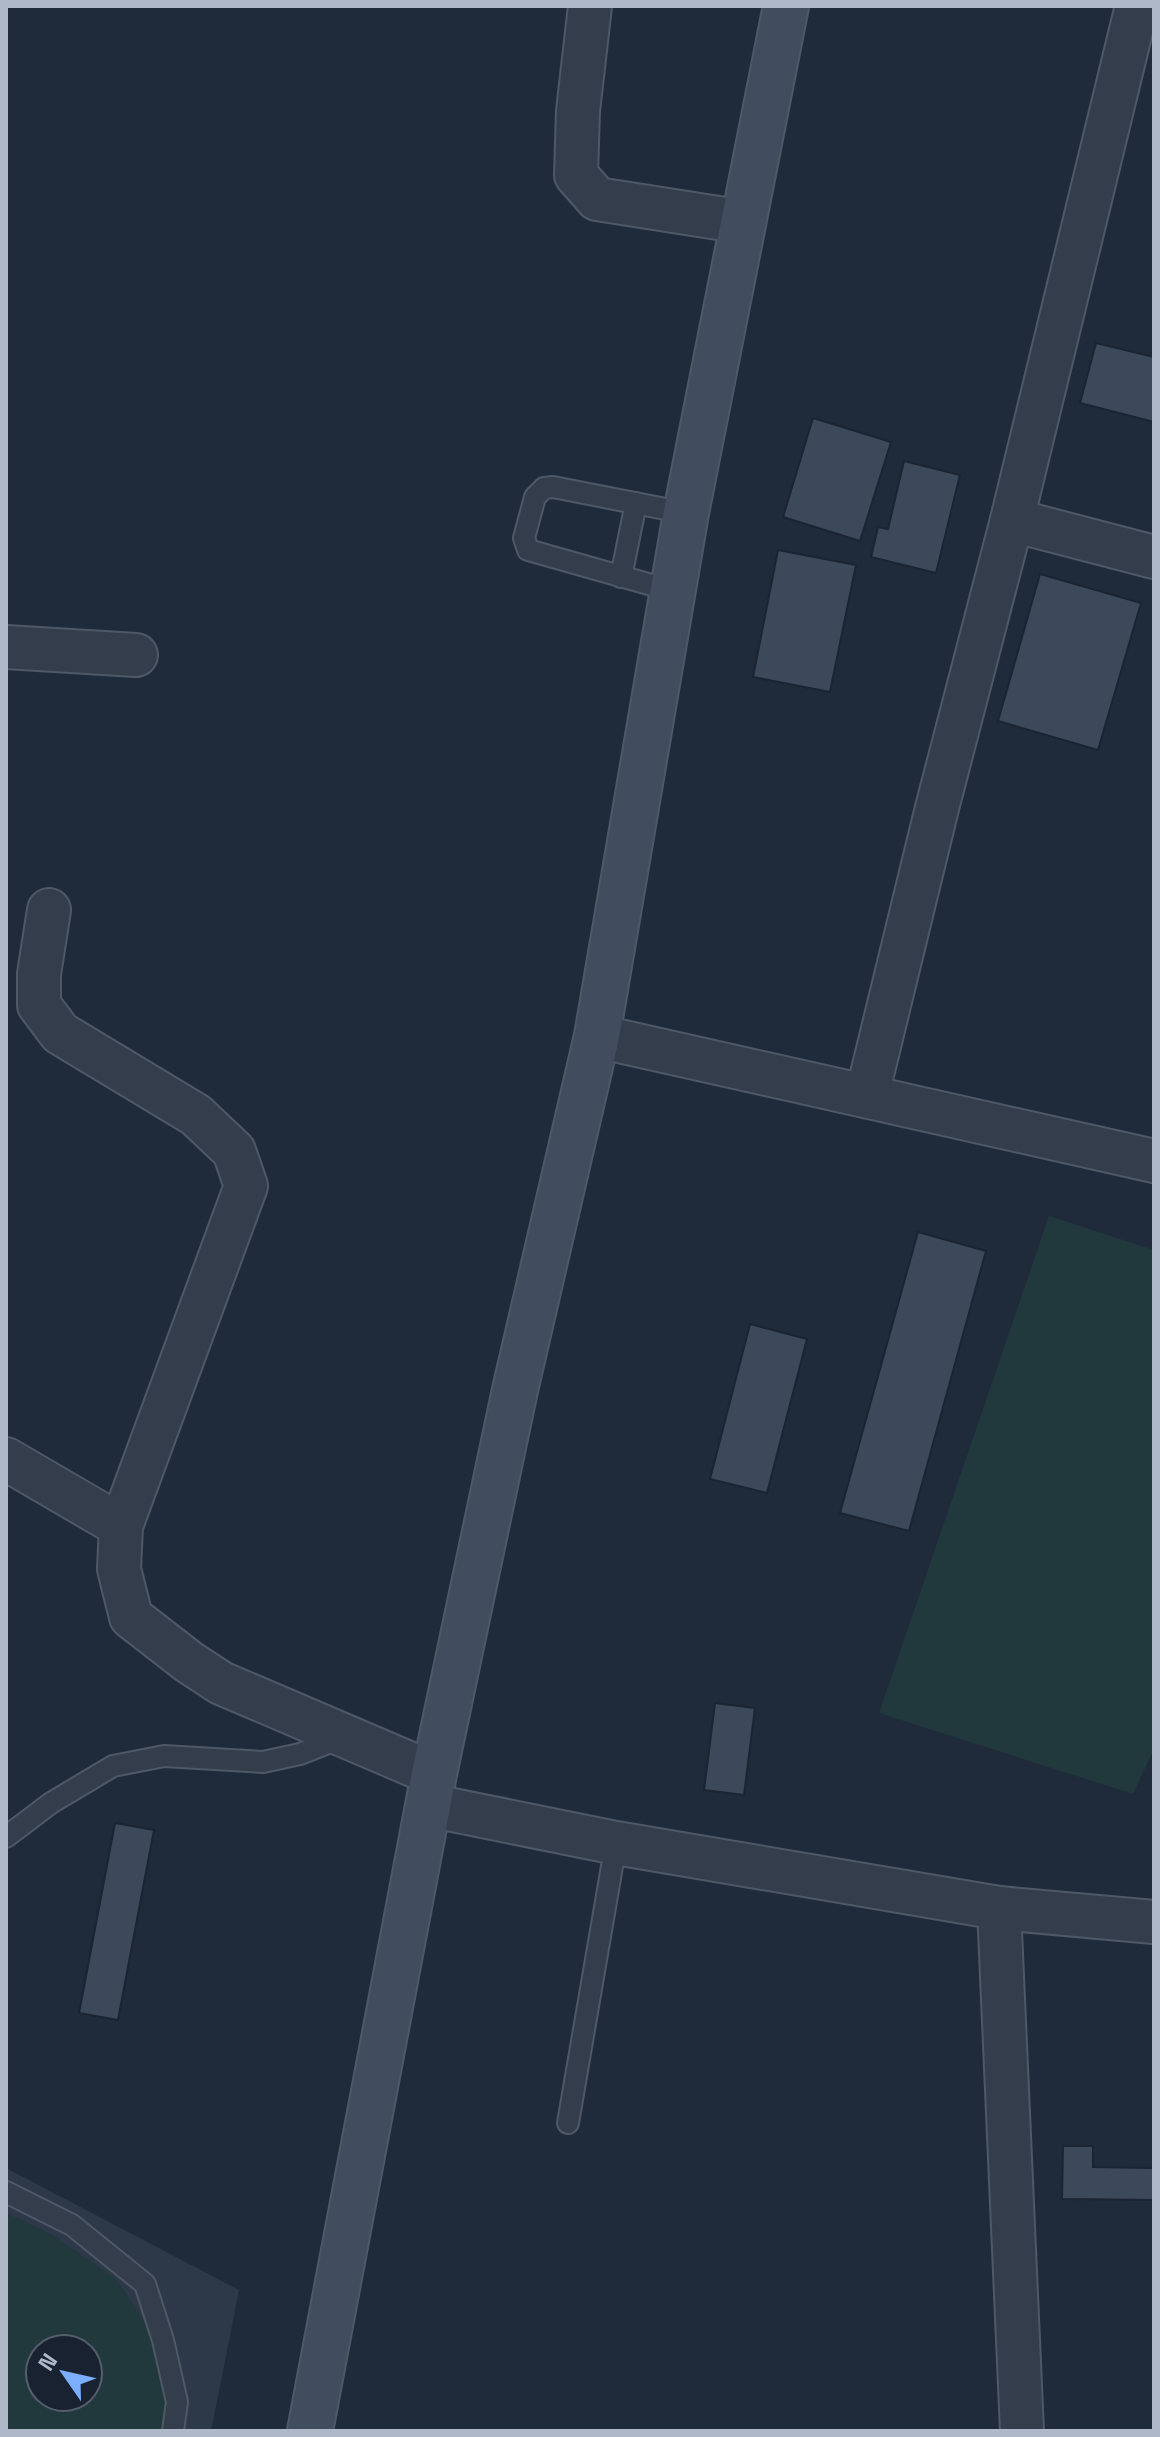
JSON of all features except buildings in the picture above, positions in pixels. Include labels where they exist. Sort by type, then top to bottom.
[{"type":"street","points":[[590,6],[578,111],[576,175],[597,199],[744,222]]},
{"type":"street","points":[[310,2431],[431,1790],[515,1390],[597,1036],[686,513],[786,6]]},
{"type":"street","points":[[867,1095],[1137,6]]},
{"type":"street","points":[[1012,520],[1154,557]]},
{"type":"street","points":[[6,647],[136,655]]},
{"type":"street","points":[[49,910],[39,974],[39,1005],[60,1033],[196,1115],[234,1151],[246,1186],[121,1526],[119,1569],[131,1617],[221,1683],[347,1735],[431,1790],[616,1843],[999,1908],[1154,1922]]},
{"type":"street","points":[[597,1036],[1154,1161]]},
{"type":"street","points":[[6,1459],[121,1526]]},
{"type":"street","points":[[999,1908],[1022,2431]]},
{"type":"lane","points":[[673,591],[528,550],[524,538],[535,497],[544,488],[553,487],[686,513]]},
{"type":"lane","points":[[621,577],[636,503]]},
{"type":"lane","points":[[6,1837],[51,1803],[113,1766],[164,1756],[263,1762],[300,1754],[347,1735]]},
{"type":"lane","points":[[568,2123],[616,1843]]},
{"type":"lane","points":[[6,2192],[72,2225],[145,2284],[163,2340],[177,2402],[173,2431]]},
{"type":"shaded area","points":[[6,2168],[239,2290],[211,2431],[6,2431]]},
{"type":"green space","points":[[1049,1216],[1154,1250],[1154,1749],[1133,1794],[879,1713]]},
{"type":"green space","points":[[6,2213],[53,2235],[117,2280],[151,2332],[170,2403],[165,2431],[6,2431]]}]
